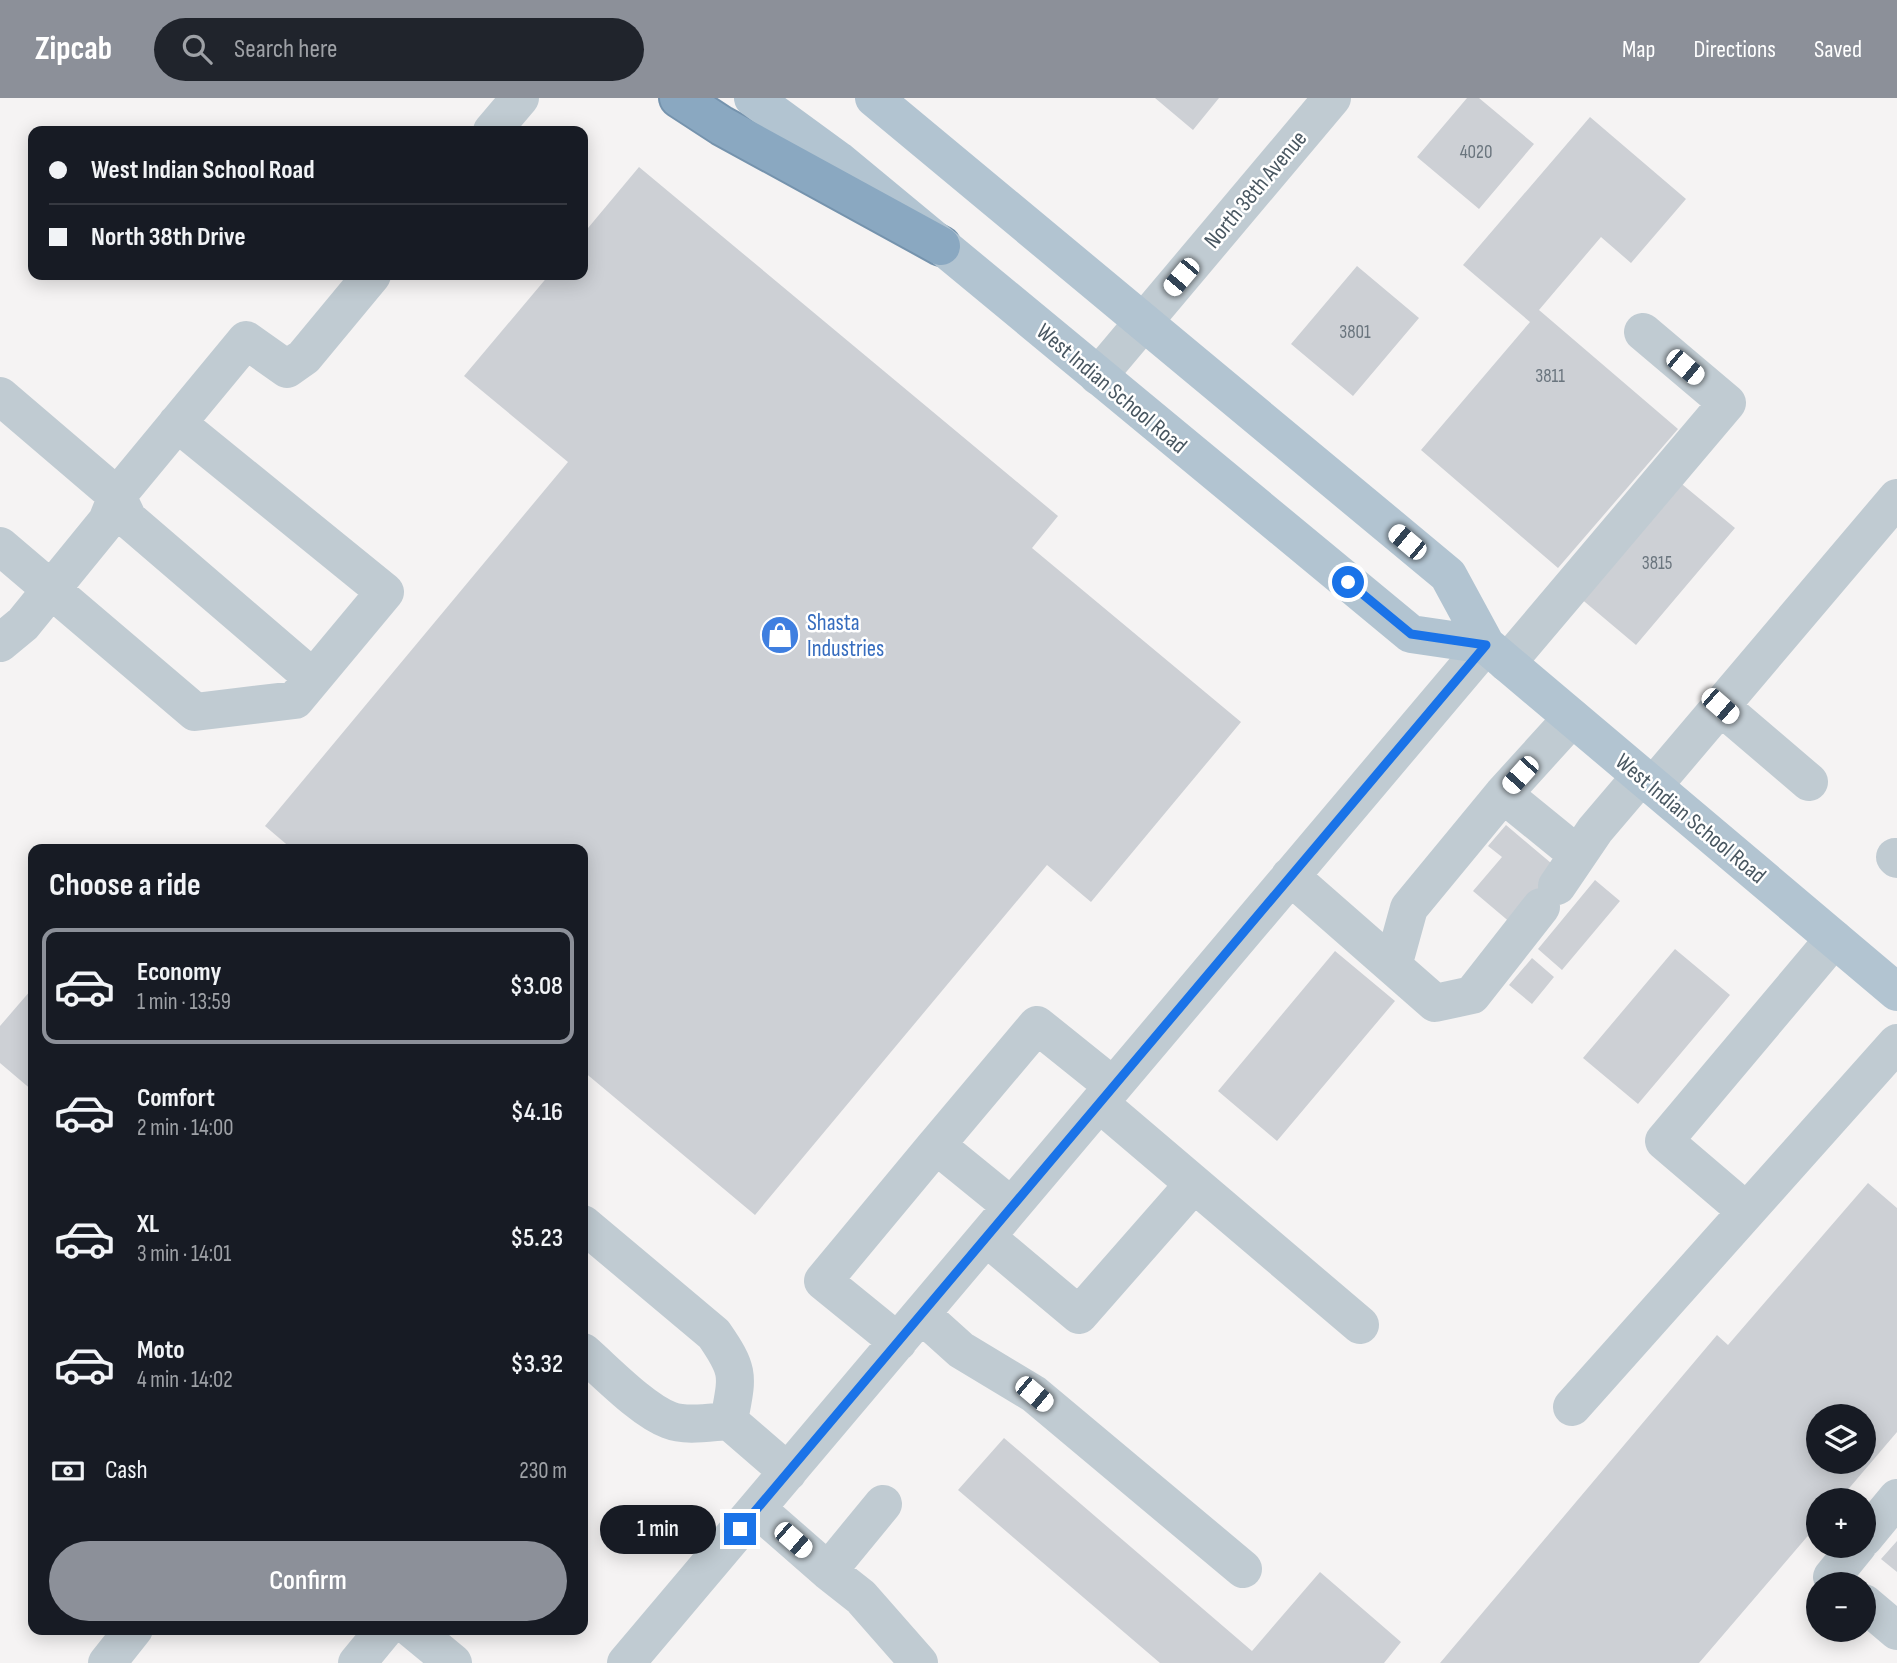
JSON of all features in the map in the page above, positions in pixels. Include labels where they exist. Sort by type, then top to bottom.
[{"type":"highway","points":[[679,98],[722,126],[941,246]]},
{"type":"main road","name":"West Indian School Road","points":[[753,98],[838,160],[1411,634],[1496,654]]},
{"type":"main road","name":"West Indian School Road","points":[[874,98],[1448,576],[1496,654],[1897,992]]},
{"type":"street","points":[[496,126],[520,98]]},
{"type":"street","name":"North 38th Avenue","points":[[1098,376],[1332,98]]},
{"type":"street","points":[[0,643],[23,624],[107,522],[117,496],[246,340],[287,369],[304,357],[368,280]]},
{"type":"street","points":[[641,1658],[757,1509],[1290,876],[1727,402],[1643,332]]},
{"type":"street","points":[[0,396],[117,496],[128,519],[304,689]]},
{"type":"street","points":[[0,547],[195,712],[304,689],[385,592],[177,423]]},
{"type":"street","points":[[1290,876],[1435,1003],[1472,995],[1549,897],[1595,830],[1720,706],[1897,498]]},
{"type":"street","points":[[1720,706],[1809,782]]},
{"type":"street","points":[[1393,966],[1409,908],[1503,794],[1572,718]]},
{"type":"street","points":[[1503,794],[1578,855]]},
{"type":"street","points":[[1746,1211],[1664,1140],[1834,939]]},
{"type":"street","points":[[1243,1569],[1034,1394],[961,1350],[909,1328],[822,1281],[1037,1025],[1194,1184],[1360,1325]]},
{"type":"street","points":[[1572,1407],[1897,1043]]},
{"type":"street","points":[[936,1145],[1012,1206]]},
{"type":"street","points":[[986,1237],[1079,1315],[1194,1184]]},
{"type":"street","points":[[588,1228],[713,1334],[729,1357],[736,1377],[729,1421]]},
{"type":"street","points":[[588,1356],[647,1406],[670,1420],[695,1423],[729,1421],[788,1472]]},
{"type":"street","points":[[1876,1523],[1897,1498]]},
{"type":"street","points":[[828,1571],[883,1504]]},
{"type":"street","points":[[757,1509],[861,1597],[919,1663]]},
{"type":"street","points":[[1836,1572],[1847,1558]]},
{"type":"street","points":[[1876,1613],[1897,1631]]},
{"type":"street","points":[[107,1663],[129,1635]]},
{"type":"street","points":[[357,1663],[380,1635]]},
{"type":"street","points":[[419,1635],[453,1663]]},
{"type":"building","points":[[1155,98],[1219,98],[1193,130]]},
{"type":"building","points":[[1467,98],[1479,98],[1534,144],[1479,209],[1417,157]]},
{"type":"building","points":[[1590,117],[1686,199],[1631,263],[1601,237],[1539,310],[1678,429],[1558,568],[1421,450],[1530,322],[1463,265]]},
{"type":"building","name":"Shasta Industries","points":[[639,167],[1058,516],[1032,548],[1241,722],[1091,902],[1047,865],[755,1215],[588,1075],[588,844],[286,844],[265,826],[568,462],[464,376],[545,280],[588,280],[588,228]]},
{"type":"building","points":[[1357,266],[1419,318],[1353,396],[1291,344]]},
{"type":"building","points":[[1677,480],[1735,528],[1636,645],[1579,597]]},
{"type":"building","points":[[1506,825],[1564,874],[1518,929],[1473,891],[1502,857],[1488,846]]},
{"type":"building","points":[[1595,880],[1620,901],[1562,970],[1538,949]]},
{"type":"building","points":[[1675,949],[1730,995],[1638,1104],[1583,1058]]},
{"type":"building","points":[[1335,951],[1395,1001],[1277,1141],[1218,1091]]},
{"type":"building","points":[[1532,958],[1554,977],[1532,1004],[1509,985]]},
{"type":"building","points":[[28,993],[28,1087],[0,1063],[0,1026]]},
{"type":"building","points":[[1868,1183],[1897,1208],[1897,1432],[1876,1457],[1876,1404],[1806,1404],[1806,1474],[1861,1474],[1849,1488],[1806,1488],[1806,1538],[1699,1663],[1440,1663],[1717,1335],[1728,1345]]},
{"type":"building","points":[[1004,1438],[1252,1651],[1320,1572],[1401,1642],[1384,1663],[1160,1663],[958,1490]]},
{"type":"building","points":[[1897,1541],[1897,1572],[1881,1559]]},
{"type":"place","name":"Shasta Industries","points":[[780,635]]},
{"type":"route","points":[[740,1529],[1486,645],[1411,634],[1348,582]]}]
